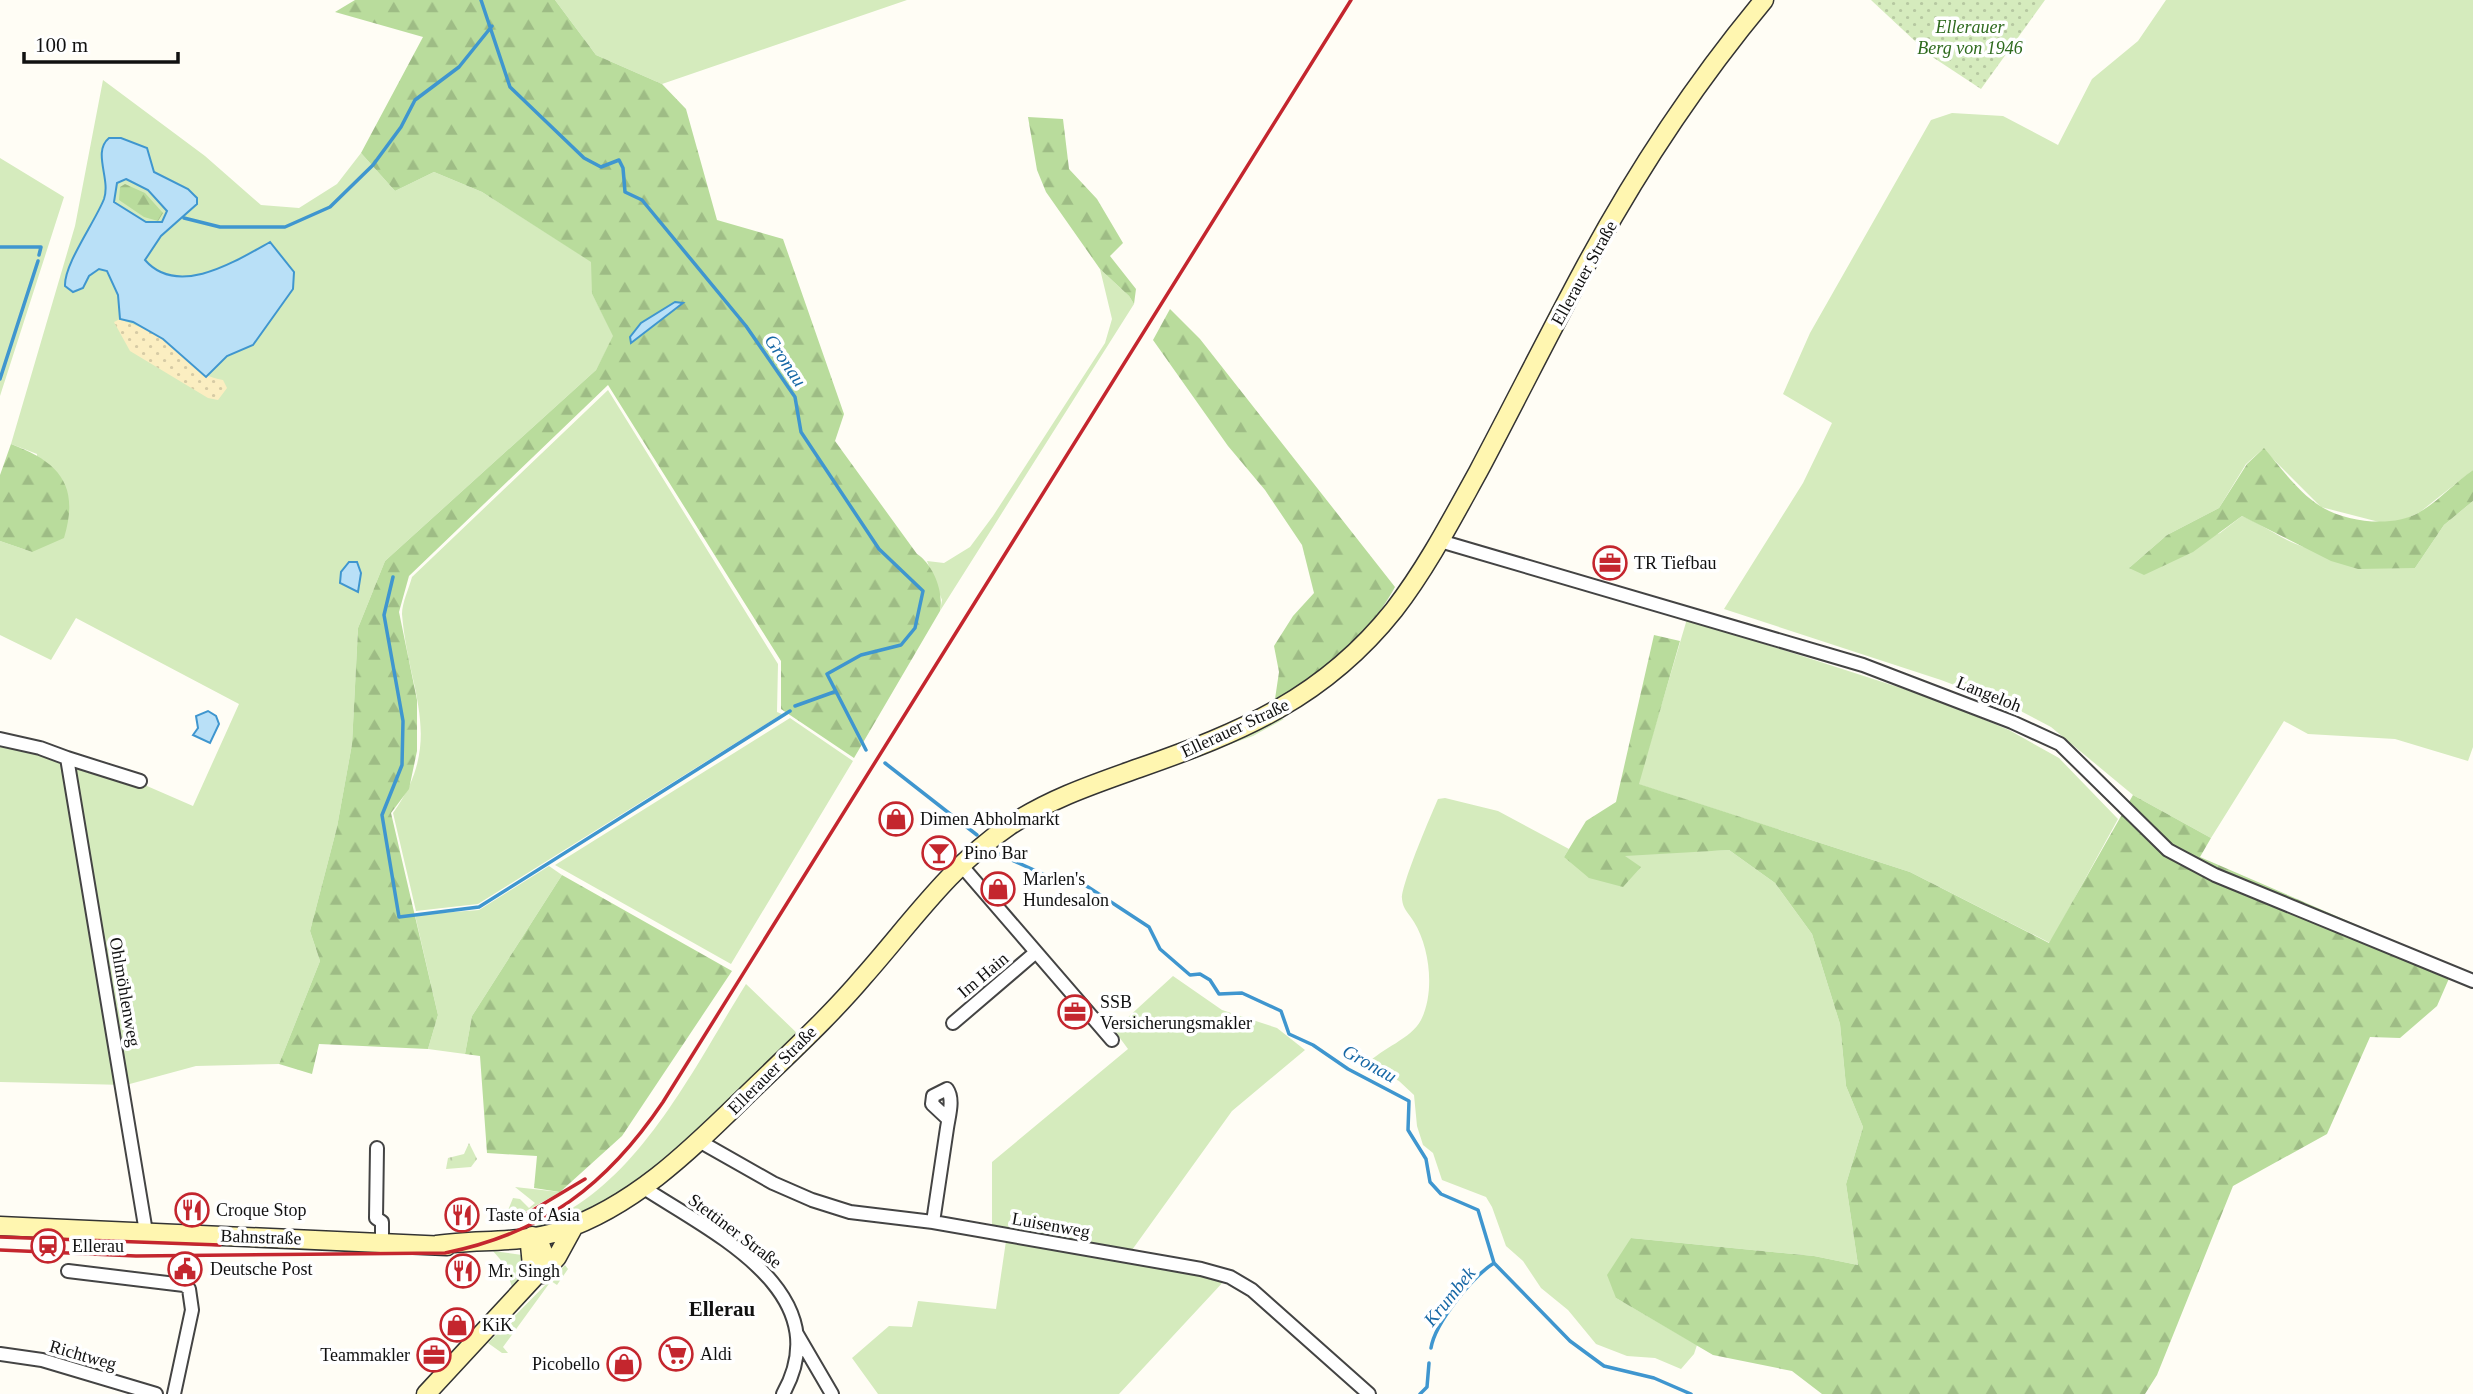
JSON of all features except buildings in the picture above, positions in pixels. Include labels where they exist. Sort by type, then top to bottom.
[{"type":"main road","name":"Ellerauer Straße","points":[[536,1239],[574,1226],[644,1188],[699,1141],[861,981],[907,923],[961,865],[1014,822],[1061,796],[1211,743],[1289,705],[1364,643],[1395,609],[1440,541],[1606,230],[1713,62],[1764,0]]},
{"type":"main road","name":"Bahnstraße","points":[[0,1226],[437,1245],[536,1239]]},
{"type":"main road","points":[[426,1394],[526,1287],[553,1264],[574,1226]]},
{"type":"main road","points":[[526,1287],[543,1263],[544,1251],[536,1239]]},
{"type":"street","name":"Langeloh","points":[[1440,541],[1863,665],[2012,722],[2060,744],[2168,850],[2215,875],[2473,981]]},
{"type":"street","points":[[0,739],[140,781]]},
{"type":"street","name":"Ohlmöhlenweg","points":[[67,758],[146,1232]]},
{"type":"street","points":[[961,865],[1112,1040]]},
{"type":"street","name":"Im Hain","points":[[953,1023],[1037,952]]},
{"type":"street","points":[[933,1223],[948,1119]]},
{"type":"street","name":"Luisenweg","points":[[699,1141],[730,1161],[812,1200],[876,1217],[933,1223],[1201,1269],[1230,1277],[1252,1290],[1369,1394]]},
{"type":"street","points":[[377,1148],[376,1218],[382,1222],[382,1242]]},
{"type":"street","name":"Stettiner Straße","points":[[644,1188],[767,1272],[780,1289],[797,1334],[792,1371],[783,1394]]},
{"type":"street","points":[[68,1272],[184,1284],[189,1289],[192,1310],[174,1394]]},
{"type":"street","points":[[797,1334],[832,1394]]},
{"type":"street","name":"Richtweg","points":[[0,1354],[42,1360],[156,1394]]},
{"type":"green space","points":[[355,0],[555,0],[596,55],[662,84],[686,109],[717,220],[783,239],[844,414],[835,441],[917,554],[928,564],[939,587],[941,604],[940,611],[854,758],[781,709],[781,661],[608,385],[409,576],[399,612],[417,700],[417,751],[409,789],[391,813],[438,1015],[428,1049],[319,1044],[312,1074],[279,1064],[320,961],[310,931],[337,827],[352,744],[358,628],[385,561],[596,370],[613,336],[592,294],[591,262],[482,192],[434,172],[395,191],[361,153],[423,37],[335,12]]},
{"type":"green space","points":[[555,0],[907,0],[662,84],[596,55]]},
{"type":"green space","name":"Ellerauer Berg von 1946","points":[[1871,0],[2045,0],[1981,89],[1931,56]]},
{"type":"green space","points":[[2166,0],[2473,0],[2473,470],[2420,512],[2401,521],[2383,523],[2321,507],[2263,449],[2246,464],[2219,508],[2167,535],[2129,568],[2220,533],[2242,516],[2294,543],[2314,550],[2372,564],[2415,568],[2444,525],[2473,501],[2473,747],[2468,761],[2395,739],[2308,734],[2284,721],[2211,838],[2133,795],[2051,727],[2013,707],[1941,680],[1724,609],[1803,483],[1832,423],[1783,394],[1810,333],[1931,120],[1952,113],[2003,116],[2058,145],[2092,79],[2138,41]]},
{"type":"green space","points":[[103,80],[205,156],[261,205],[299,208],[337,184],[361,153],[395,191],[434,172],[482,192],[592,262],[592,294],[614,336],[596,370],[385,561],[358,628],[352,744],[337,827],[310,931],[320,961],[279,1064],[196,1066],[126,1085],[0,1082],[0,737],[48,743],[193,806],[239,704],[76,618],[51,660],[0,635],[0,541],[32,552],[37,454],[11,444],[75,226]]},
{"type":"green space","points":[[1028,117],[1063,119],[1069,169],[1097,199],[1123,243],[1110,256],[1136,289],[1134,304],[1100,269],[1046,192],[1037,170]]},
{"type":"green space","points":[[0,158],[64,197],[0,396]]},
{"type":"green space","points":[[125,184],[145,193],[163,213],[158,221],[144,217],[119,200],[120,187]]},
{"type":"green space","points":[[1100,269],[1134,304],[940,611],[942,600],[927,561],[944,563],[970,547],[1105,343],[1112,319]]},
{"type":"green space","points":[[1170,309],[1200,339],[1395,587],[1374,620],[1327,670],[1310,683],[1275,699],[1279,672],[1274,646],[1293,616],[1314,593],[1302,545],[1265,490],[1228,446],[1153,340]]},
{"type":"green space","points":[[608,390],[778,664],[777,712],[782,714],[478,904],[416,911],[393,813],[409,787],[418,762],[421,738],[420,715],[402,614],[412,577]]},
{"type":"green space","points":[[11,444],[42,459],[53,468],[67,490],[68,519],[64,538],[32,552],[0,541],[0,475]]},
{"type":"green space","points":[[2264,448],[2304,494],[2330,512],[2342,516],[2382,522],[2407,518],[2432,503],[2473,470],[2473,501],[2444,525],[2415,568],[2358,569],[2331,561],[2242,516],[2193,552],[2144,575],[2129,568],[2167,535],[2219,508],[2247,464]]},
{"type":"green space","points":[[1687,619],[1932,698],[2009,730],[2059,758],[2118,819],[2050,943],[1910,872],[1638,784]]},
{"type":"green space","points":[[1654,635],[1680,641],[1639,784],[1910,872],[2049,943],[2133,795],[2211,838],[2200,857],[2454,967],[2437,1006],[2400,1038],[2370,1037],[2327,1134],[2233,1186],[2157,1375],[2145,1394],[1822,1394],[1792,1371],[1713,1355],[1616,1298],[1607,1275],[1631,1238],[1814,1256],[1858,1265],[1846,1184],[1863,1127],[1846,1086],[1840,1024],[1812,934],[1775,883],[1729,850],[1625,856],[1641,867],[1623,887],[1589,878],[1564,857],[1586,821],[1616,802]]},
{"type":"green space","points":[[1278,717],[1284,719],[1253,736],[1098,791]]},
{"type":"green space","points":[[790,718],[853,761],[731,964],[555,865]]},
{"type":"green space","points":[[1445,798],[1498,811],[1569,849],[1564,857],[1729,850],[1775,883],[1812,934],[1840,1024],[1846,1086],[1863,1127],[1846,1184],[1858,1265],[1814,1256],[1631,1238],[1616,1298],[1697,1345],[1694,1354],[1681,1369],[1655,1358],[1627,1356],[1596,1344],[1568,1310],[1541,1288],[1523,1261],[1506,1246],[1486,1197],[1442,1180],[1433,1153],[1423,1145],[1417,1126],[1414,1095],[1399,1081],[1367,1064],[1410,1033],[1421,1020],[1425,1009],[1429,984],[1427,957],[1424,944],[1402,899],[1411,865],[1434,807],[1438,799]]},
{"type":"green space","points":[[549,866],[562,875],[472,1016],[465,1054],[428,1049],[438,1015],[415,915],[479,910]]},
{"type":"green space","points":[[562,875],[732,971],[622,1136],[560,1192],[534,1188],[537,1156],[487,1153],[480,1056],[465,1054],[472,1016]]},
{"type":"green space","points":[[1173,976],[1222,1010],[1277,1028],[1305,1050],[1232,1111],[1132,1250],[992,1226],[992,1162],[1128,1049],[1114,1030]]},
{"type":"green space","points":[[746,984],[800,1036],[706,1127],[637,1181],[600,1203],[561,1221],[518,1232],[558,1216],[589,1197],[617,1173],[666,1113]]},
{"type":"green space","points":[[469,1143],[477,1159],[471,1167],[446,1169],[448,1158],[464,1154]]},
{"type":"green space","points":[[515,1187],[560,1192],[502,1225],[513,1198],[520,1199],[529,1208],[535,1203]]},
{"type":"green space","points":[[1006,1241],[1225,1280],[1119,1394],[878,1394],[852,1358],[889,1326],[912,1327],[918,1301],[996,1309]]},
{"type":"green space","points":[[493,1251],[522,1255],[524,1274],[516,1286],[512,1287],[505,1265]]},
{"type":"green space","points":[[565,1265],[568,1269],[557,1285],[551,1281],[503,1347],[508,1353],[502,1353],[488,1343]]},
{"type":"sand","points":[[120,319],[160,336],[198,370],[223,380],[227,388],[218,400],[208,398],[130,351],[114,322]]},
{"type":"water","points":[[109,138],[121,138],[147,148],[154,172],[188,189],[197,198],[197,204],[161,236],[145,260],[158,271],[174,276],[207,272],[270,242],[294,272],[293,289],[253,345],[227,356],[206,377],[163,339],[133,322],[120,319],[118,295],[107,271],[99,269],[89,276],[83,288],[73,292],[65,286],[69,266],[104,199],[104,144]],"holes":[[[126,179],[148,190],[167,211],[162,222],[146,222],[114,202],[117,183]]]},
{"type":"water","points":[[675,302],[683,303],[631,343],[630,337],[641,323]]},
{"type":"water","points":[[349,562],[357,562],[361,573],[358,592],[340,583],[341,572]]},
{"type":"water","points":[[208,711],[216,716],[219,724],[210,743],[193,735],[198,728],[196,716]]},
{"type":"waterway","name":"Gronau","points":[[481,0],[510,87],[584,158],[601,167],[619,160],[623,168],[625,192],[642,200],[746,326],[795,397],[801,432],[879,549],[923,591],[915,628],[901,645],[861,655],[827,674],[866,750]]},
{"type":"waterway","points":[[184,218],[220,227],[285,227],[330,207],[373,165],[401,127],[415,100],[459,67],[492,26]]},
{"type":"waterway","points":[[0,247],[41,247],[39,255]]},
{"type":"waterway","points":[[0,379],[38,261]]},
{"type":"waterway","points":[[393,577],[384,615],[403,721],[402,765],[382,815],[399,917],[479,907],[790,711]]},
{"type":"waterway","points":[[795,706],[834,692]]},
{"type":"waterway","name":"Gronau","points":[[885,763],[977,835]]},
{"type":"waterway","name":"Gronau","points":[[992,851],[1045,875],[1082,883],[1149,927],[1160,949],[1190,975],[1200,974],[1210,980],[1219,994],[1242,993],[1281,1011],[1289,1034],[1409,1101],[1408,1130],[1426,1159],[1430,1182],[1441,1194],[1478,1210],[1494,1263],[1570,1341],[1604,1366],[1654,1378],[1691,1394]]},
{"type":"waterway","name":"Krumbek","points":[[1431,1348],[1439,1326],[1456,1301],[1475,1279],[1494,1263]]},
{"type":"waterway","name":"Krumbek","points":[[1420,1394],[1427,1387],[1429,1363]]},
{"type":"railway","points":[[0,1250],[136,1256],[445,1253],[513,1233],[543,1218],[596,1181],[642,1131],[663,1102],[1351,0]]},
{"type":"railway","points":[[513,1222],[585,1179]]},
{"type":"railway","points":[[0,1237],[220,1245]]},
{"type":"place","name":"TR Tiefbau","points":[[1610,563]]},
{"type":"place","name":"Dimen Abholmarkt","points":[[896,819]]},
{"type":"place","name":"Pino Bar","points":[[939,853]]},
{"type":"place","name":"Marlen's Hundesalon","points":[[998,889]]},
{"type":"place","name":"SSB Versicherungsmakler","points":[[1075,1012]]},
{"type":"place","name":"Croque Stop","points":[[192,1210]]},
{"type":"place","name":"Taste of Asia","points":[[462,1215]]},
{"type":"place","name":"Ellerau","points":[[48,1246]]},
{"type":"place","name":"Deutsche Post","points":[[185,1269]]},
{"type":"place","name":"Mr. Singh","points":[[463,1271]]},
{"type":"place","name":"KiK","points":[[457,1325]]},
{"type":"place","name":"Aldi","points":[[676,1354]]},
{"type":"place","name":"Teammakler","points":[[434,1355]]},
{"type":"place","name":"Picobello","points":[[624,1364]]},
{"type":"district","name":"Ellerau","points":[[722,1309]]}]
